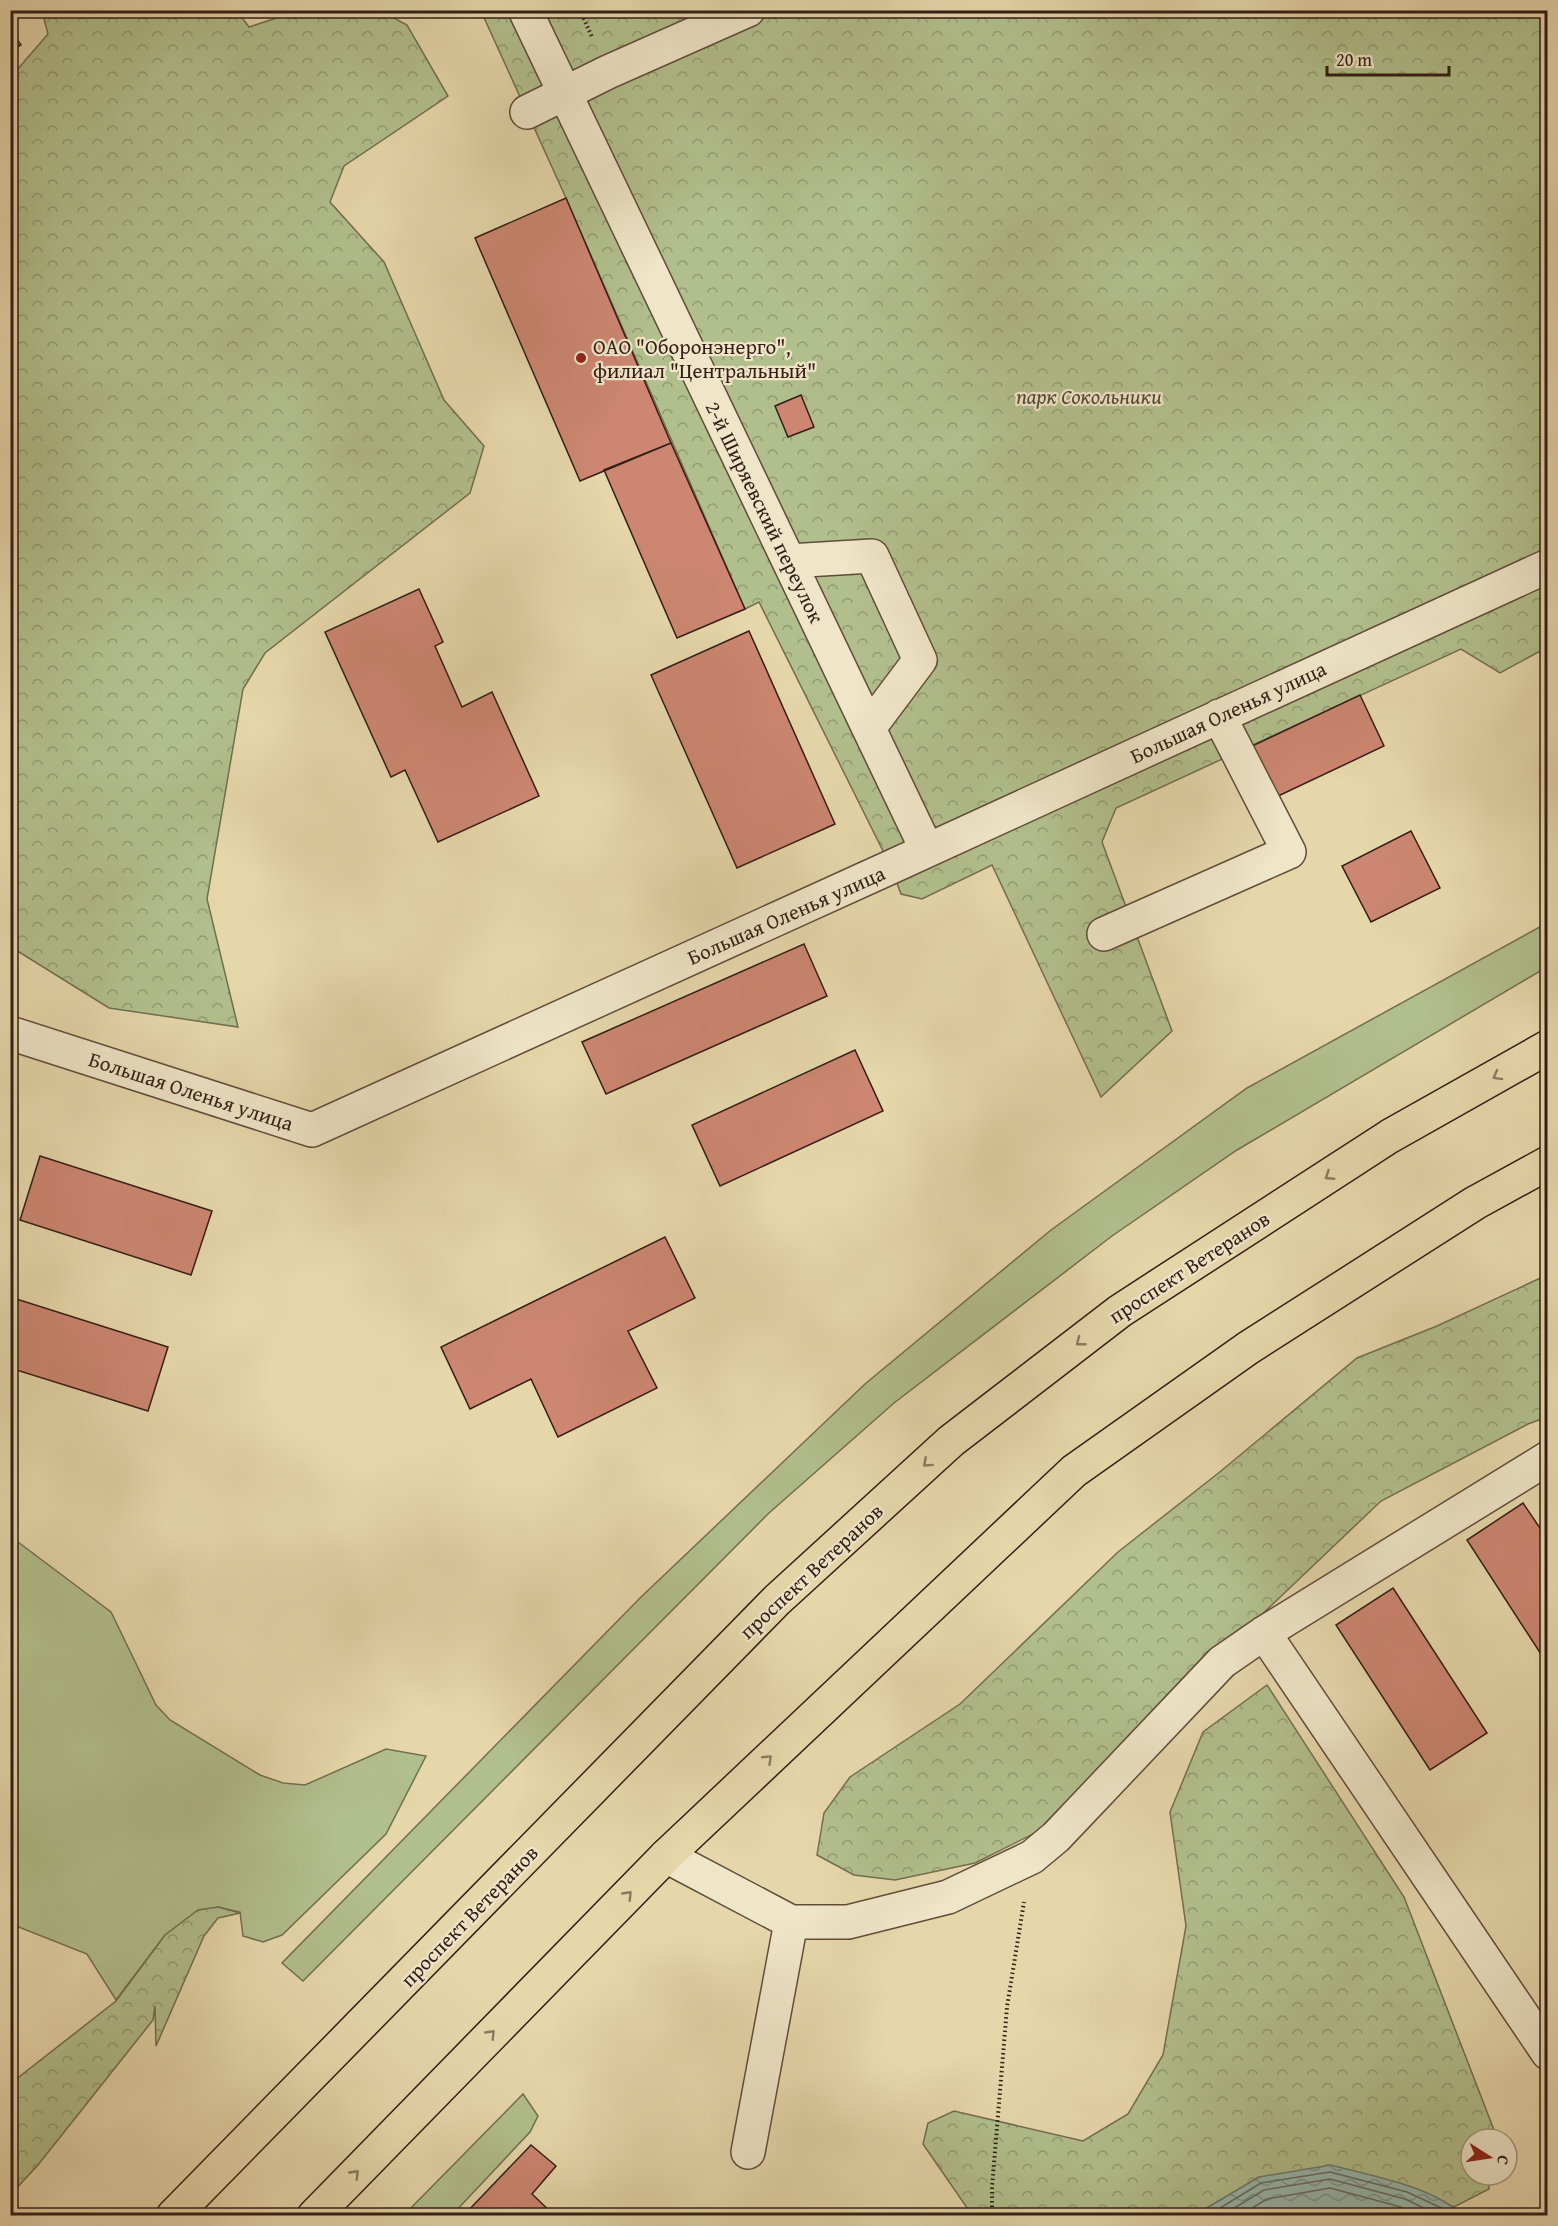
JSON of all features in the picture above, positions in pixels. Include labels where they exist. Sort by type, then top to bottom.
[{"type":"main road","name":"проспект Ветеранов","points":[[173,2216],[777,1600],[951,1441],[1120,1311],[1390,1136],[1548,1047]]},
{"type":"main road","points":[[314,2216],[666,1856],[1074,1471],[1248,1348],[1475,1203],[1548,1163]]},
{"type":"street","name":"2-й Ширяевский переулок","points":[[525,10],[927,850]]},
{"type":"street","points":[[527,112],[748,10]]},
{"type":"street","points":[[789,561],[872,555],[920,660],[869,728]]},
{"type":"street","name":"Большая Оленья улица","points":[[10,1033],[312,1130],[1548,566]]},
{"type":"street","points":[[1104,934],[1289,852],[1219,716]]},
{"type":"street","points":[[666,1856],[790,1922],[848,1922],[948,1897],[1032,1857],[1056,1837],[1222,1662],[1264,1633],[1548,1458]]},
{"type":"street","points":[[1264,1633],[1548,2053]]},
{"type":"street","points":[[748,2152],[790,1922]]},
{"type":"path","points":[[992,2216],[992,2187],[1007,2007],[1032,1857]]},
{"type":"green space","points":[[42,11],[237,11],[249,27],[298,11],[381,11],[407,25],[448,96],[344,166],[330,202],[384,262],[444,400],[484,446],[470,493],[265,653],[243,689],[207,899],[238,1027],[109,1008],[11,947],[10,751],[16,748],[10,725],[10,78],[48,34]]},
{"type":"green space","name":"парк Сокольники","points":[[481,11],[1547,11],[1547,650],[1542,650],[1500,673],[1461,649],[1116,808],[1102,842],[1172,1031],[1101,1097],[992,865],[922,899],[901,894],[891,867],[759,602],[745,609],[566,198]]},
{"type":"green space","points":[[1547,923],[1547,967],[1237,1150],[1112,1236],[894,1403],[769,1513],[303,1981],[282,1963],[640,1598],[865,1384],[1051,1230],[1247,1088]]},
{"type":"green space","points":[[1547,1275],[1547,1417],[1528,1424],[1381,1501],[1232,1643],[1047,1827],[975,1863],[895,1880],[854,1875],[817,1855],[824,1813],[850,1777],[960,1704],[1118,1552],[1221,1471],[1357,1358],[1437,1326]]},
{"type":"green space","points":[[10,1536],[111,1612],[156,1705],[170,1720],[260,1775],[283,1783],[305,1785],[386,1749],[426,1756],[386,1834],[282,1935],[263,1942],[243,1936],[240,1912],[218,1907],[165,1935],[116,2000],[87,1954],[11,1924]]},
{"type":"green space","points":[[1267,1685],[1404,1897],[1493,2127],[1459,2127],[1459,2187],[1489,2187],[1489,2189],[1454,2207],[1409,2186],[1259,2177],[1195,2215],[972,2215],[923,2144],[928,2123],[954,2111],[1083,2141],[1128,2114],[1163,2055],[1186,1926],[1170,1812],[1203,1732]]},
{"type":"green space","points":[[218,1907],[240,1913],[218,1918],[204,1936],[156,2046],[155,2006],[153,2020],[38,2165],[11,2194],[11,2087],[19,2077],[116,2001],[165,1935],[198,1910]]},
{"type":"green space","points":[[523,2094],[538,2116],[530,2132],[452,2215],[404,2215]]},
{"type":"water","points":[[1331,2165],[1419,2190],[1450,2205],[1461,2215],[1195,2215],[1259,2177]]},
{"type":"building","points":[[10,29],[21,45],[10,51]]},
{"type":"building","name":"ОАО \"Оборонэнерго\", филиал \"Центральный\"","points":[[566,198],[671,443],[580,481],[475,238]]},
{"type":"building","points":[[801,395],[814,427],[788,437],[775,406]]},
{"type":"building","points":[[671,443],[745,609],[677,638],[604,470]]},
{"type":"building","points":[[419,589],[443,642],[435,646],[462,707],[492,692],[539,796],[438,842],[405,770],[391,777],[325,632]]},
{"type":"building","points":[[749,631],[835,824],[737,868],[651,675]]},
{"type":"building","points":[[1360,695],[1384,746],[1274,798],[1250,747]]},
{"type":"building","points":[[1411,831],[1440,888],[1371,922],[1342,866]]},
{"type":"building","points":[[804,944],[827,996],[606,1094],[582,1042]]},
{"type":"building","points":[[855,1050],[883,1111],[720,1186],[692,1125]]},
{"type":"building","points":[[40,1156],[212,1211],[191,1275],[20,1220]]},
{"type":"building","points":[[665,1237],[695,1298],[628,1331],[657,1388],[558,1437],[531,1379],[470,1409],[441,1347]]},
{"type":"building","points":[[10,1297],[168,1347],[148,1411],[10,1368]]},
{"type":"building","points":[[1523,1503],[1548,1540],[1548,1665],[1467,1540]]},
{"type":"building","points":[[1393,1588],[1487,1733],[1430,1770],[1336,1625]]},
{"type":"building","points":[[531,2145],[556,2166],[532,2194],[555,2216],[463,2216]]},
{"type":"place","name":"ОАО \"Оборонэнерго\", филиал \"Центральный\"","points":[[581,358]]}]
